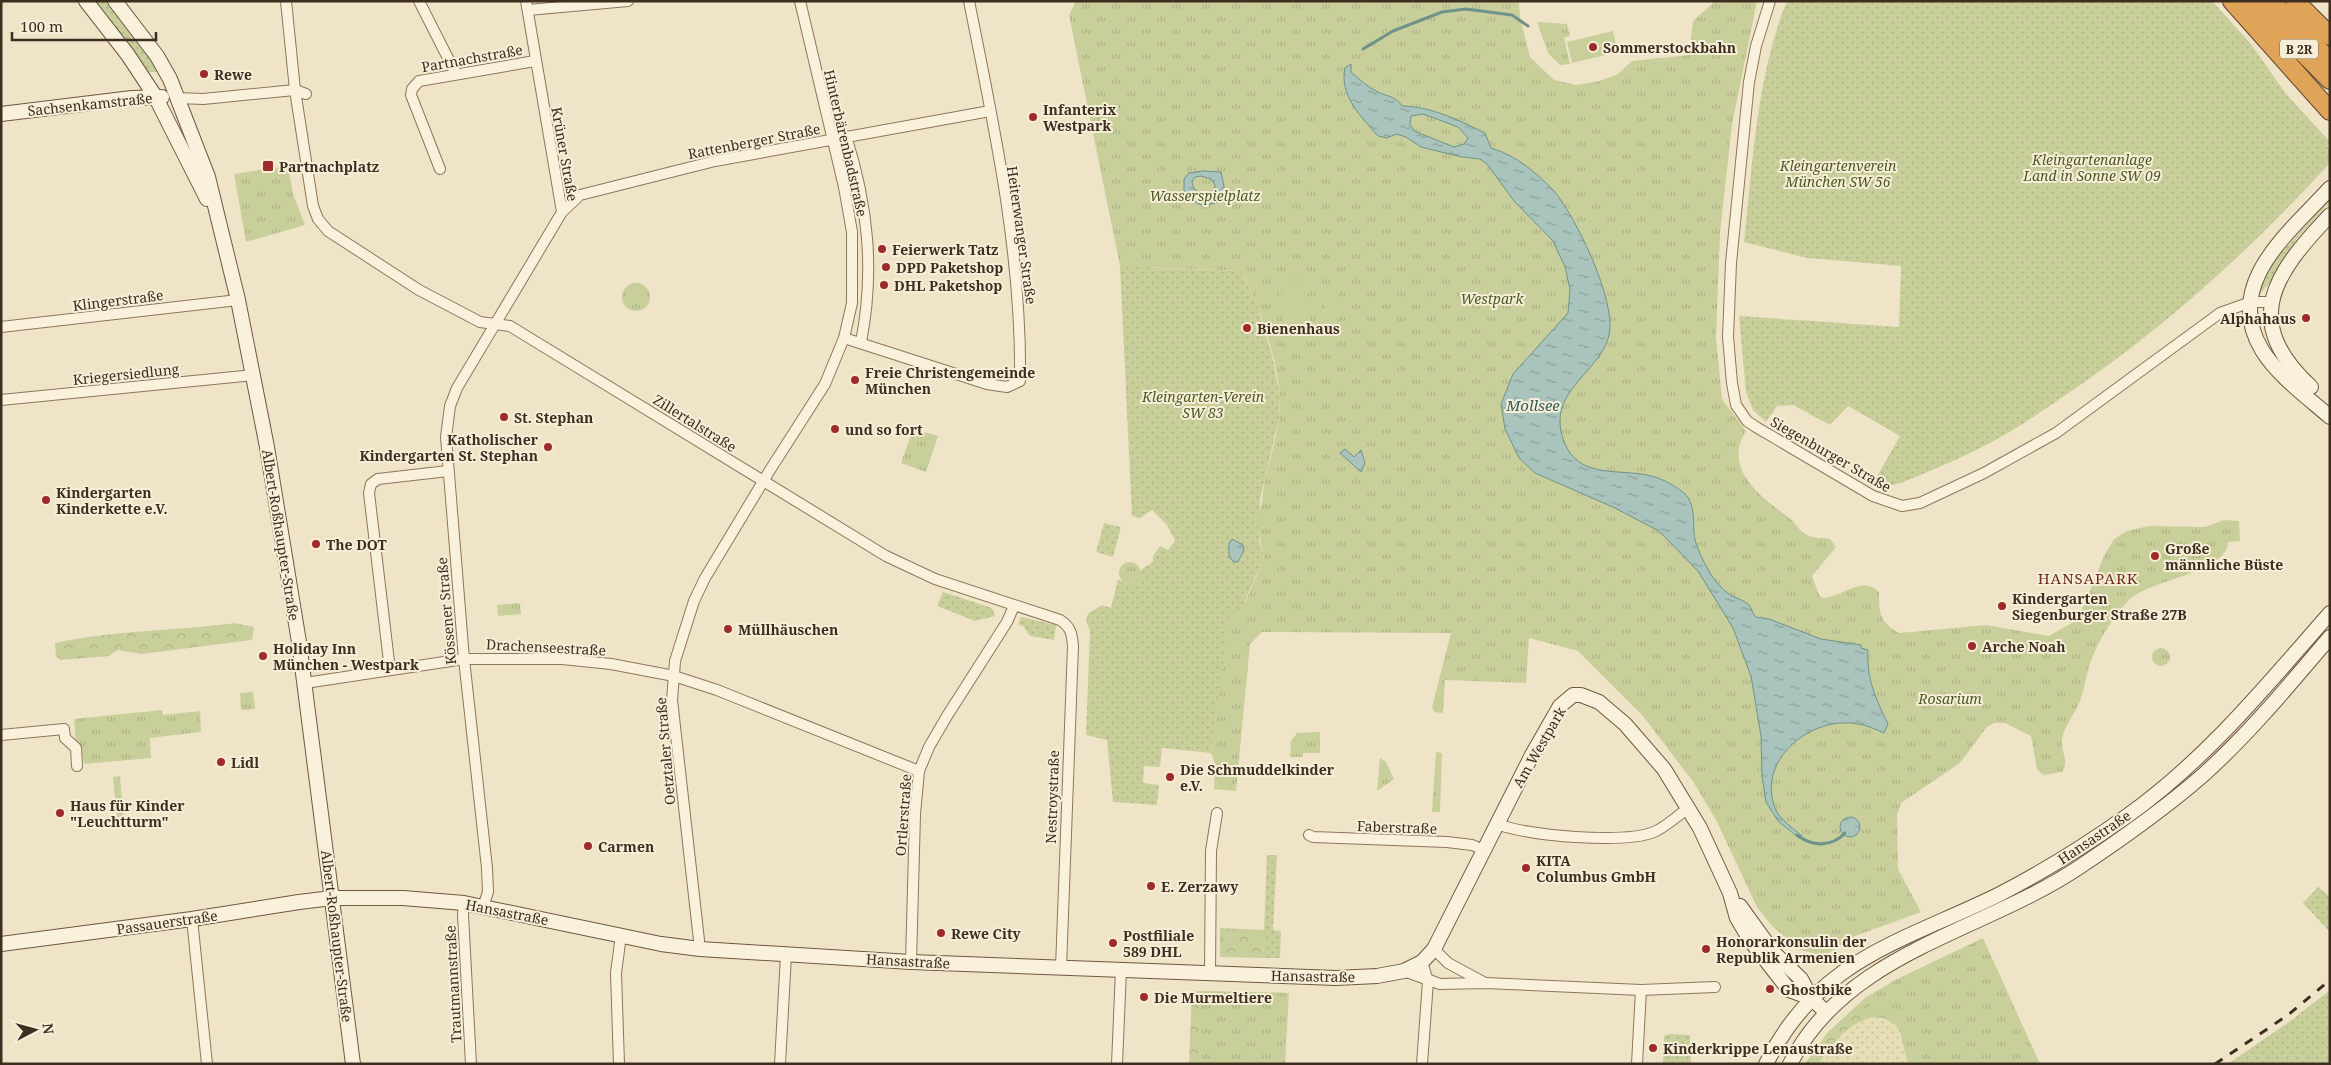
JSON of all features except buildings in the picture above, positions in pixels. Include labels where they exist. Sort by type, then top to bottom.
[{"type":"highway","points":[[2232,1],[2330,111]]},
{"type":"highway","name":"B 2R","points":[[2252,1],[2330,80]]},
{"type":"highway","name":"B 2R","points":[[2271,1],[2330,61]]},
{"type":"highway","points":[[2295,1],[2330,36]]},
{"type":"main road","name":"Albert-Roßhaupter-Straße","points":[[86,1],[128,55],[155,96],[217,218]]},
{"type":"main road","name":"Albert-Roßhaupter-Straße","points":[[115,1],[157,56],[178,98],[208,177],[238,300],[254,375],[305,683],[353,1064]]},
{"type":"main road","name":"Sachsenkamstraße","points":[[1,114],[155,96],[178,98]]},
{"type":"main road","points":[[2330,188],[2268,255],[2255,277],[2251,302],[2252,323],[2262,350],[2276,367],[2330,417]]},
{"type":"main road","points":[[2330,216],[2285,268],[2276,285],[2271,302],[2272,332],[2280,349],[2294,370],[2330,404]]},
{"type":"main road","name":"Hansastraße","points":[[1766,1064],[1789,1022],[1830,980],[1861,960],[2055,864],[2128,815],[2161,790],[2211,745],[2263,690],[2330,613]]},
{"type":"main road","name":"Hansastraße","points":[[1790,1064],[1808,1034],[1826,1012],[1842,996],[1876,971],[2038,892],[2080,868],[2143,824],[2202,776],[2236,743],[2330,636]]},
{"type":"main road","name":"Am Westpark","points":[[1404,971],[1422,962],[1434,949],[1497,824],[1560,706],[1573,695],[1592,697],[1626,724],[1664,769],[1689,808],[1730,893],[1769,947],[1801,979],[1811,998],[1826,1012]]},
{"type":"main road","name":"Hansastraße","points":[[332,898],[419,899],[464,903],[621,936],[700,949],[786,955],[911,962],[1336,978],[1377,976],[1404,971]]},
{"type":"main road","name":"Passauerstraße","points":[[1,944],[192,919],[332,898]]},
{"type":"street","points":[[286,1],[295,90]]},
{"type":"street","points":[[419,1],[456,74]]},
{"type":"street","points":[[527,6],[571,7],[628,1]]},
{"type":"street","name":"Hinterbärenbadstraße","points":[[764,481],[825,384],[844,338],[852,303],[852,232],[844,187],[800,1]]},
{"type":"street","name":"Heiterwanger Straße","points":[[844,338],[987,384],[1007,387],[1020,382],[1021,343],[1014,260],[990,111],[968,1]]},
{"type":"street","name":"Siegenburger Straße","points":[[1770,1],[1756,46],[1749,82],[1728,307],[1728,337],[1734,395],[1742,415],[1756,427],[1873,496],[1902,506],[1920,503],[1984,473],[2052,436],[2111,395],[2220,313],[2251,302],[2271,302]]},
{"type":"street","name":"Krüner Straße","points":[[495,324],[562,212],[527,6]]},
{"type":"street","name":"Partnachstraße","points":[[440,169],[411,95],[415,84],[456,74],[535,61]]},
{"type":"street","points":[[178,98],[203,99],[295,90],[306,94]]},
{"type":"street","name":"Zillertalstraße","points":[[295,90],[313,206],[318,219],[328,231],[419,290],[480,322],[510,326],[833,525],[909,568],[1014,606],[1060,620],[1070,628]]},
{"type":"street","name":"Rattenberger Straße","points":[[562,212],[580,195],[715,161],[990,111]]},
{"type":"street","name":"Hinterbärenbadstraße","points":[[846,136],[867,227],[868,279],[866,317],[861,342]]},
{"type":"street","name":"Klingerstraße","points":[[1,327],[238,300]]},
{"type":"street","name":"Kössener Straße","points":[[483,907],[488,892],[487,876],[464,659],[446,438],[450,406],[457,388],[495,324]]},
{"type":"street","name":"Kriegersiedlung","points":[[1,400],[254,375]]},
{"type":"street","points":[[390,670],[370,493],[371,484],[378,479],[448,471]]},
{"type":"street","name":"Oetztaler Straße","points":[[700,949],[672,700],[674,676],[682,636],[694,601],[705,578],[764,481]]},
{"type":"street","name":"Ortlerstraße","points":[[911,962],[914,814],[919,771],[929,747],[1007,622],[1014,606]]},
{"type":"street","name":"Nestroystraße","points":[[1061,968],[1073,646],[1070,628]]},
{"type":"street","name":"Drachenseestraße","points":[[305,683],[464,659],[562,659],[612,664],[674,676],[725,693],[919,771]]},
{"type":"street","points":[[1,735],[64,729],[65,738],[76,748],[77,766]]},
{"type":"street","points":[[1497,824],[1510,829],[1541,835],[1637,836],[1656,831],[1689,808]]},
{"type":"street","points":[[1210,973],[1211,851],[1217,814]]},
{"type":"street","name":"Faberstraße","points":[[1309,835],[1313,837],[1447,842],[1472,845],[1484,850]]},
{"type":"street","name":"Trautmannstraße","points":[[464,903],[463,915],[471,1064]]},
{"type":"street","points":[[192,919],[208,1064]]},
{"type":"street","points":[[619,1064],[616,973],[621,936]]},
{"type":"street","points":[[1434,949],[1448,963],[1486,983]]},
{"type":"street","points":[[780,1064],[786,955]]},
{"type":"street","points":[[1422,962],[1428,981],[1422,1064]]},
{"type":"street","points":[[1117,1064],[1121,970]]},
{"type":"street","points":[[1404,971],[1428,981],[1449,984],[1486,983],[1641,990],[1715,986]]},
{"type":"street","points":[[1637,1064],[1641,990]]},
{"type":"shaded area","points":[[1870,1013],[1886,1015],[1900,1027],[1908,1064],[1819,1064],[1827,1049],[1844,1028]]},
{"type":"green space","points":[[94,1],[109,1],[161,72],[148,72]]},
{"type":"green space","name":"Westpark","points":[[1076,1],[1519,1],[1520,17],[1530,57],[1554,80],[1576,85],[1600,81],[1618,74],[1632,61],[1689,55],[1693,21],[1715,1],[1757,1],[1732,125],[1720,233],[1716,337],[1722,399],[1746,431],[1740,445],[1739,458],[1742,470],[1748,481],[1804,533],[1813,537],[1830,539],[1836,547],[1812,576],[1819,595],[1823,598],[1830,597],[1859,586],[1873,587],[1879,592],[1880,612],[1884,621],[1899,633],[1986,625],[2049,636],[2075,621],[2084,605],[2104,556],[2114,539],[2127,531],[2149,526],[2205,527],[2224,520],[2239,521],[2240,541],[2228,542],[2224,553],[2201,569],[2139,593],[2129,600],[2117,614],[2094,653],[2080,701],[2063,734],[2062,744],[2065,764],[2062,772],[2043,775],[2037,769],[2031,736],[2005,723],[1994,723],[1986,728],[1960,763],[1901,803],[1897,815],[1898,869],[1921,912],[1855,936],[1823,957],[1800,950],[1772,926],[1757,907],[1717,822],[1694,783],[1643,716],[1578,651],[1529,638],[1526,683],[1445,680],[1443,713],[1434,712],[1432,707],[1451,633],[1262,632],[1250,644],[1236,791],[1214,789],[1215,764],[1211,753],[1229,614],[1244,605],[1264,558],[1256,519],[1261,506],[1279,418],[1280,401],[1275,363],[1263,323],[1242,271],[1120,266],[1069,15]]},
{"type":"green space","name":"Kleingartenanlage Land in Sonne SW 09","points":[[1787,1],[2212,1],[2251,44],[2286,94],[2330,142],[2327,146],[2330,149],[2330,163],[2269,227],[2237,257],[2172,315],[2103,369],[2010,432],[1986,445],[1901,483],[1888,486],[1872,485],[1900,436],[1848,406],[1830,425],[1793,405],[1777,406],[1766,422],[1753,410],[1746,392],[1739,316],[1899,327],[1901,266],[1807,258],[1744,242],[1753,151],[1762,90],[1768,59]]},
{"type":"green space","points":[[1537,22],[1567,24],[1570,36],[1564,38],[1570,64],[1560,65],[1548,53]]},
{"type":"green space","name":"Sommerstockbahn","points":[[1613,31],[1618,52],[1572,63],[1567,42]]},
{"type":"green space","points":[[288,166],[293,194],[305,225],[246,242],[234,174]]},
{"type":"green space","points":[[2330,199],[2330,202],[2297,238],[2273,279],[2260,294],[2258,293],[2272,263]]},
{"type":"green space","name":"Kleingarten-Verein SW 83","points":[[1134,265],[1158,268],[1242,271],[1257,305],[1272,355],[1280,396],[1279,418],[1260,500],[1259,539],[1264,558],[1247,596],[1220,686],[1211,753],[1162,748],[1160,767],[1144,766],[1143,783],[1159,785],[1157,805],[1113,802],[1107,740],[1086,735],[1090,631],[1086,621],[1088,614],[1102,605],[1111,608],[1118,579],[1127,584],[1137,581],[1142,569],[1153,562],[1153,556],[1160,546],[1168,550],[1175,541],[1167,525],[1152,510],[1140,518],[1132,516],[1120,266]]},
{"type":"green space","points":[[1307,280],[1310,329],[1283,331],[1280,281]]},
{"type":"green space","points":[[636,283],[646,287],[650,297],[646,307],[636,311],[626,307],[622,297],[626,287]]},
{"type":"green space","points":[[1338,291],[1340,319],[1326,320],[1324,293]]},
{"type":"green space","points":[[913,429],[938,436],[926,472],[901,463]]},
{"type":"green space","points":[[1104,523],[1121,527],[1113,557],[1096,552]]},
{"type":"green space","points":[[1130,562],[1138,565],[1141,573],[1138,581],[1130,584],[1122,581],[1119,573],[1122,565]]},
{"type":"green space","points":[[943,592],[992,608],[995,616],[975,621],[937,606]]},
{"type":"green space","points":[[520,603],[521,614],[498,616],[497,605]]},
{"type":"green space","points":[[1021,617],[1056,625],[1054,640],[1030,636],[1023,626],[1018,624]]},
{"type":"green space","points":[[235,623],[254,627],[252,640],[142,654],[118,650],[109,656],[61,660],[56,656],[55,643],[122,633]]},
{"type":"green space","points":[[2161,648],[2167,651],[2170,657],[2167,663],[2161,666],[2155,663],[2152,657],[2155,651]]},
{"type":"green space","points":[[253,692],[255,709],[241,710],[240,693]]},
{"type":"green space","points":[[162,710],[163,715],[200,711],[201,732],[150,738],[151,758],[84,764],[81,746],[76,744],[74,719]]},
{"type":"green space","points":[[1320,732],[1320,753],[1303,753],[1303,757],[1290,757],[1291,741],[1297,733]]},
{"type":"green space","points":[[1436,752],[1442,753],[1440,812],[1432,812]]},
{"type":"green space","points":[[1380,758],[1386,762],[1394,779],[1377,791]]},
{"type":"green space","points":[[120,776],[124,826],[118,827],[113,777]]},
{"type":"green space","points":[[1267,855],[1277,855],[1273,930],[1281,931],[1280,958],[1263,958]]},
{"type":"green space","points":[[2318,887],[2330,897],[2330,932],[2303,903]]},
{"type":"green space","points":[[1220,928],[1265,930],[1263,958],[1220,957]]},
{"type":"green space","points":[[1983,938],[2040,1064],[1908,1064],[1900,1032],[1891,1020],[1876,1014],[1865,998],[1895,980]]},
{"type":"green space","points":[[2330,990],[2330,1064],[2228,1064],[2293,1019]]},
{"type":"green space","points":[[1192,991],[1289,993],[1285,1064],[1189,1064]]},
{"type":"green space","points":[[1202,991],[1286,993],[1282,1064],[1200,1064]]},
{"type":"green space","points":[[1865,998],[1921,1011],[1908,1064],[1899,1027],[1889,1020],[1873,1017],[1863,1020],[1845,1032],[1830,1048],[1819,1064],[1805,1064],[1827,1033]]},
{"type":"green space","points":[[1670,1034],[1690,1035],[1691,1064],[1663,1063],[1664,1036]]},
{"type":"water","name":"Mollsee","points":[[1351,64],[1351,72],[1361,81],[1378,92],[1394,98],[1402,106],[1435,112],[1485,133],[1491,148],[1517,160],[1546,183],[1562,202],[1572,218],[1601,281],[1610,320],[1609,335],[1604,349],[1575,385],[1561,411],[1560,426],[1565,444],[1571,454],[1579,462],[1598,470],[1641,474],[1659,478],[1670,483],[1685,494],[1693,511],[1695,540],[1708,570],[1723,589],[1749,605],[1756,617],[1769,619],[1821,639],[1861,645],[1861,648],[1868,650],[1870,679],[1888,724],[1884,733],[1854,723],[1828,725],[1799,739],[1787,749],[1778,762],[1773,776],[1771,792],[1775,808],[1783,820],[1802,836],[1799,838],[1778,821],[1766,802],[1762,777],[1761,736],[1751,676],[1733,628],[1698,571],[1659,531],[1613,507],[1535,473],[1519,458],[1505,429],[1501,404],[1513,374],[1568,313],[1570,289],[1565,267],[1553,241],[1514,201],[1487,164],[1480,159],[1462,157],[1421,147],[1406,137],[1396,134],[1387,138],[1378,136],[1348,96],[1344,78],[1345,68]],"holes":[[[1423,114],[1458,127],[1468,138],[1464,144],[1454,147],[1414,131],[1410,124],[1411,116]]]},
{"type":"water","points":[[1203,171],[1221,172],[1224,186],[1222,201],[1203,206],[1193,201],[1184,191],[1184,179],[1189,173]],"holes":[[[1201,176],[1211,179],[1215,185],[1214,192],[1206,194],[1196,191],[1194,188],[1192,181],[1195,177]]]},
{"type":"water","points":[[1345,449],[1354,457],[1361,450],[1365,463],[1361,472],[1340,453]]},
{"type":"water","points":[[1232,539],[1243,545],[1244,550],[1238,562],[1234,562],[1229,557],[1229,543]]},
{"type":"water","points":[[1850,817],[1857,820],[1860,827],[1857,834],[1850,837],[1843,834],[1840,827],[1843,820]]},
{"type":"waterway","points":[[1363,49],[1393,31],[1442,12],[1466,9],[1512,15],[1528,26]]},
{"type":"waterway","points":[[1797,835],[1809,842],[1822,844],[1834,841],[1845,833]]},
{"type":"railway","points":[[2215,1064],[2288,1015],[2330,980]]},
{"type":"place","name":"Sommerstockbahn","points":[[1593,47]]},
{"type":"place","name":"Rewe","points":[[204,74]]},
{"type":"place","name":"Infanterix Westpark","points":[[1033,117]]},
{"type":"place","name":"Partnachplatz","points":[[268,166]]},
{"type":"place","name":"Feierwerk Tatz","points":[[882,249]]},
{"type":"place","name":"DPD Paketshop","points":[[886,267]]},
{"type":"place","name":"DHL Paketshop","points":[[884,285]]},
{"type":"place","name":"Alphahaus","points":[[2306,318]]},
{"type":"place","name":"Bienenhaus","points":[[1247,328]]},
{"type":"place","name":"Freie Christengemeinde München","points":[[855,380]]},
{"type":"place","name":"St. Stephan","points":[[504,417]]},
{"type":"place","name":"und so fort","points":[[835,429]]},
{"type":"place","name":"Katholischer Kindergarten St. Stephan","points":[[548,447]]},
{"type":"place","name":"Kindergarten Kinderkette e.V.","points":[[46,500]]},
{"type":"place","name":"The DOT","points":[[316,544]]},
{"type":"place","name":"Große männliche Büste","points":[[2155,556]]},
{"type":"place","name":"Kindergarten Siegenburger Straße 27B","points":[[2002,606]]},
{"type":"place","name":"Müllhäuschen","points":[[728,629]]},
{"type":"place","name":"Arche Noah","points":[[1972,646]]},
{"type":"place","name":"Holiday Inn München - Westpark","points":[[263,656]]},
{"type":"place","name":"Lidl","points":[[221,762]]},
{"type":"place","name":"Die Schmuddelkinder e.V.","points":[[1170,777]]},
{"type":"place","name":"Haus für Kinder \"Leuchtturm\"","points":[[60,813]]},
{"type":"place","name":"Carmen","points":[[588,846]]},
{"type":"place","name":"KITA Columbus GmbH","points":[[1526,868]]},
{"type":"place","name":"E. Zerzawy","points":[[1151,886]]},
{"type":"place","name":"Rewe City","points":[[941,933]]},
{"type":"place","name":"Postfiliale 589 DHL","points":[[1113,943]]},
{"type":"place","name":"Honorarkonsulin der Republik Armenien","points":[[1706,949]]},
{"type":"place","name":"Ghostbike","points":[[1770,989]]},
{"type":"place","name":"Die Murmeltiere","points":[[1144,997]]},
{"type":"place","name":"Kinderkrippe Lenaustraße","points":[[1653,1048]]},
{"type":"district","name":"HANSAPARK","points":[[2088,578]]},
{"type":"park label","name":"Kleingartenverein München SW 56","points":[[1838,174]]},
{"type":"park label","name":"Wasserspielplatz","points":[[1205,195]]},
{"type":"park label","name":"Rosarium","points":[[1950,698]]}]
